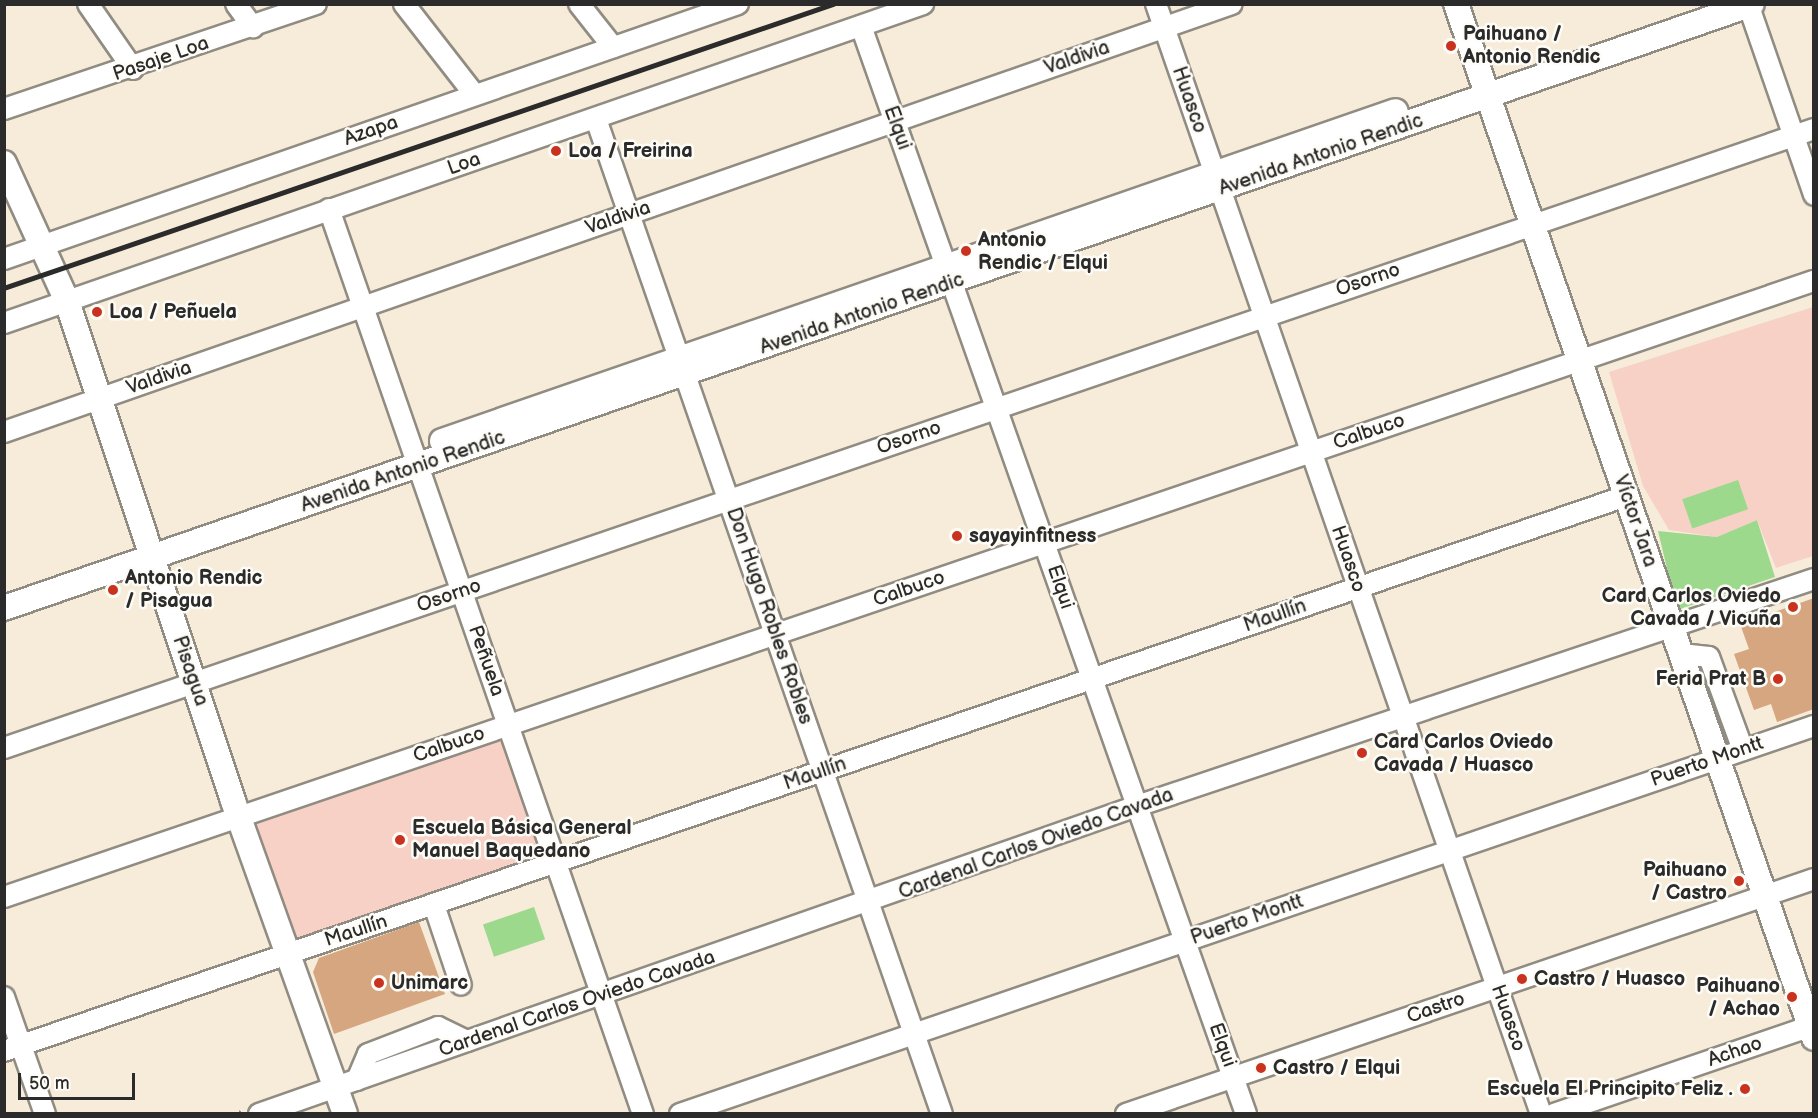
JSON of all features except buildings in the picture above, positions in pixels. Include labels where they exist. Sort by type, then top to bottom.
[{"type":"main road","name":"Víctor Jara","points":[[1456,4],[1812,1030]]},
{"type":"main road","name":"Avenida Antonio Rendic","points":[[1485,89],[1705,4]]},
{"type":"main road","name":"Avenida Antonio Rendic","points":[[4,608],[148,551],[1485,89],[1750,5]]},
{"type":"main road","name":"Pisagua","points":[[4,164],[67,301],[148,551],[239,817],[290,954],[346,1084],[345,1113]]},
{"type":"main road","name":"Avenida Antonio Rendic","points":[[4,592],[148,551]]},
{"type":"street","points":[[88,4],[134,69]]},
{"type":"street","points":[[236,4],[253,27]]},
{"type":"street","name":"Pasaje Loa","points":[[4,110],[134,69],[316,4]]},
{"type":"street","points":[[404,4],[474,94]]},
{"type":"street","points":[[579,4],[613,47]]},
{"type":"street","name":"Azapa","points":[[4,259],[738,4]]},
{"type":"street","name":"Loa","points":[[4,323],[923,4]]},
{"type":"street","name":"Huasco","points":[[1156,4],[1541,1113]]},
{"type":"street","name":"Valdivia","points":[[4,432],[1232,4]]},
{"type":"street","points":[[1750,5],[1814,195]]},
{"type":"street","name":"Elqui","points":[[861,26],[1246,1113]]},
{"type":"street","name":"Don Hugo Robles Robles","points":[[596,119],[942,1113]]},
{"type":"street","name":"Osorno","points":[[4,748],[1814,129]]},
{"type":"street","name":"Peñuela","points":[[329,209],[643,1113]]},
{"type":"street","name":"Calbuco","points":[[4,897],[1814,281]]},
{"type":"street","name":"Maullín","points":[[13,1048],[1626,496]]},
{"type":"street","name":"Cardenal Carlos Oviedo Cavada","points":[[260,1113],[869,904],[1137,806],[1404,720],[1814,579]]},
{"type":"street","points":[[1681,654],[1709,657],[1743,750]]},
{"type":"street","name":"Puerto Montt","points":[[680,1113],[1814,726]]},
{"type":"street","name":"Castro","points":[[1126,1113],[1814,879]]},
{"type":"street","points":[[434,905],[461,985]]},
{"type":"street","points":[[4,997],[13,1048],[45,1113]]},
{"type":"street","name":"Achao","points":[[1554,1113],[1812,1030]]},
{"type":"shaded area","points":[[1813,307],[1813,556],[1776,568],[1757,520],[1717,537],[1669,530],[1643,486],[1609,372]]},
{"type":"shaded area","name":"Escuela Básica General Manuel Baquedano","points":[[503,739],[543,856],[297,941],[256,824]]},
{"type":"green space","points":[[1738,480],[1748,509],[1692,529],[1682,499]]},
{"type":"green space","points":[[1757,520],[1775,577],[1677,610],[1658,531],[1717,537]]},
{"type":"green space","points":[[534,907],[545,939],[494,957],[483,925]]},
{"type":"railway","points":[[4,288],[833,4]]},
{"type":"place","name":"Paihuano / Antonio Rendic","points":[[1451,46]]},
{"type":"place","name":"Loa / Freirina","points":[[556,151]]},
{"type":"place","name":"Antonio Rendic / Elqui","points":[[966,251]]},
{"type":"place","name":"Loa / Peñuela","points":[[97,312]]},
{"type":"place","name":"sayayinfitness","points":[[957,536]]},
{"type":"place","name":"Antonio Rendic / Pisagua","points":[[113,590]]},
{"type":"place","name":"Card Carlos Oviedo Cavada / Vicuña","points":[[1793,607]]},
{"type":"place","name":"Feria Prat B","points":[[1778,679]]},
{"type":"place","name":"Card Carlos Oviedo Cavada / Huasco","points":[[1362,753]]},
{"type":"place","name":"Escuela Básica General Manuel Baquedano","points":[[400,840]]},
{"type":"place","name":"Paihuano / Castro","points":[[1739,881]]},
{"type":"place","name":"Castro / Huasco","points":[[1522,979]]},
{"type":"place","name":"Unimarc","points":[[379,983]]},
{"type":"place","name":"Paihuano / Achao","points":[[1792,997]]},
{"type":"place","name":"Castro / Elqui","points":[[1261,1068]]},
{"type":"place","name":"Escuela El Principito Feliz .","points":[[1745,1089]]}]
